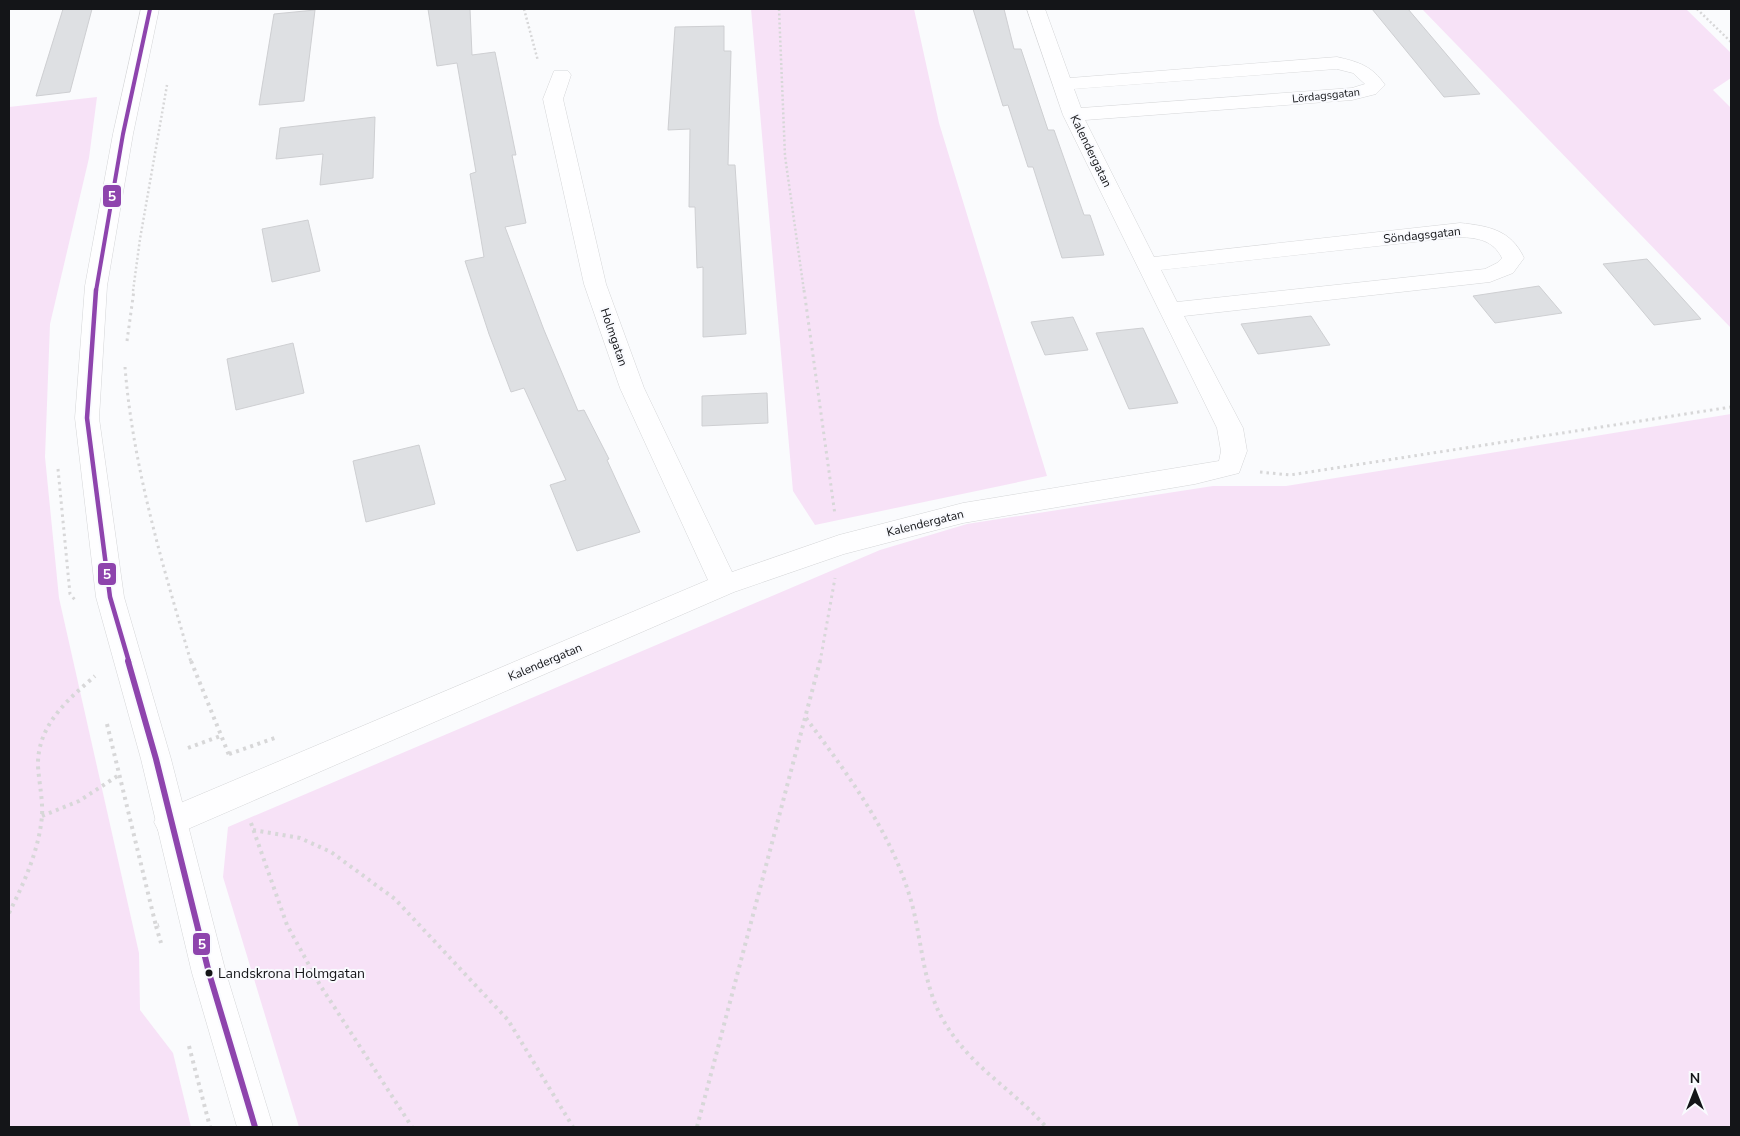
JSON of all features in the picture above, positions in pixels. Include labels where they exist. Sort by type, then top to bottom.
[{"type":"street","points":[[150,9],[123,134],[96,286],[87,418],[110,597],[156,760],[209,973],[255,1127]]},
{"type":"street","name":"Kalendergatan","points":[[170,822],[724,586],[839,545],[963,513],[1195,475],[1230,467],[1234,451],[1230,428],[1169,310],[1073,115],[1036,9]]},
{"type":"street","name":"Lördagsgatan","points":[[1062,84],[1337,63],[1355,66],[1367,72],[1375,85],[1369,90],[1352,94],[1073,115]]},
{"type":"street","name":"Holmgatan","points":[[562,75],[553,99],[558,132],[595,284],[632,388],[724,586]]},
{"type":"street","name":"Söndagsgatan","points":[[1147,265],[1460,230],[1485,232],[1502,239],[1510,249],[1513,258],[1505,268],[1490,275],[1169,310]]},
{"type":"path","points":[[524,9],[538,64],[562,75]]},
{"type":"path","points":[[1696,9],[1731,42]]},
{"type":"path","points":[[126,347],[140,239],[168,77]]},
{"type":"path","points":[[125,362],[128,403],[145,491],[168,582],[196,676],[223,735],[253,830],[292,934],[320,985],[412,1127]]},
{"type":"path","points":[[1230,467],[1290,475],[1731,407]]},
{"type":"path","points":[[9,913],[31,861],[42,816],[39,751],[49,724],[61,705],[96,676]]},
{"type":"path","points":[[806,717],[846,772],[881,827],[906,885],[934,998],[952,1036],[984,1072],[1046,1127]]},
{"type":"path","points":[[42,816],[79,801],[120,775]]},
{"type":"path","points":[[253,830],[300,838],[331,852],[395,899],[508,1020],[573,1127]]},
{"type":"shaded area","points":[[751,9],[914,9],[939,123],[1047,476],[815,525],[793,491]]},
{"type":"shaded area","points":[[1422,9],[1686,9],[1731,53],[1731,78],[1713,90],[1731,108],[1731,328]]},
{"type":"shaded area","points":[[97,97],[89,158],[50,324],[45,457],[59,598],[139,953],[140,1010],[173,1053],[191,1127],[9,1127],[9,107]]},
{"type":"shaded area","points":[[1731,414],[1731,1127],[299,1127],[223,877],[228,827],[880,550],[967,524],[1213,486],[1286,486]]},
{"type":"building","points":[[63,9],[92,9],[70,92],[36,96]]},
{"type":"building","points":[[428,9],[470,9],[472,55],[495,52],[516,155],[512,155],[526,223],[505,227],[544,330],[578,411],[584,410],[609,459],[607,460],[640,532],[577,551],[550,485],[566,480],[524,388],[511,392],[489,334],[465,261],[484,257],[470,174],[476,172],[457,63],[437,66]]},
{"type":"building","points":[[973,9],[1004,9],[1014,49],[1021,49],[1048,130],[1054,130],[1084,215],[1090,215],[1104,255],[1062,258],[1033,167],[1028,167],[1008,105],[1003,106]]},
{"type":"building","points":[[1372,9],[1408,9],[1480,94],[1444,97]]},
{"type":"building","points":[[315,10],[304,101],[259,105],[274,14]]},
{"type":"building","points":[[724,26],[724,51],[731,51],[728,165],[735,165],[746,334],[703,337],[703,267],[697,268],[695,207],[689,207],[690,129],[668,130],[675,27]]},
{"type":"building","points":[[375,117],[373,178],[320,185],[323,154],[276,159],[280,128]]},
{"type":"building","points":[[308,220],[320,271],[272,282],[262,229]]},
{"type":"building","points":[[1647,259],[1701,319],[1654,325],[1603,264]]},
{"type":"building","points":[[1539,286],[1562,313],[1495,323],[1473,296]]},
{"type":"building","points":[[1311,316],[1330,345],[1258,354],[1241,324]]},
{"type":"building","points":[[1073,317],[1088,350],[1045,355],[1031,322]]},
{"type":"building","points":[[1143,328],[1178,403],[1129,409],[1096,333]]},
{"type":"building","points":[[293,343],[304,393],[236,410],[227,359]]},
{"type":"building","points":[[767,393],[768,423],[702,426],[702,396]]},
{"type":"building","points":[[419,445],[435,504],[366,522],[353,461]]},
{"type":"transit line","name":"5","points":[[150,9],[123,134],[96,286],[87,418],[110,597],[156,759],[209,973],[255,1127]]},
{"type":"place","name":"Landskrona Holmgatan","points":[[209,973]]}]
